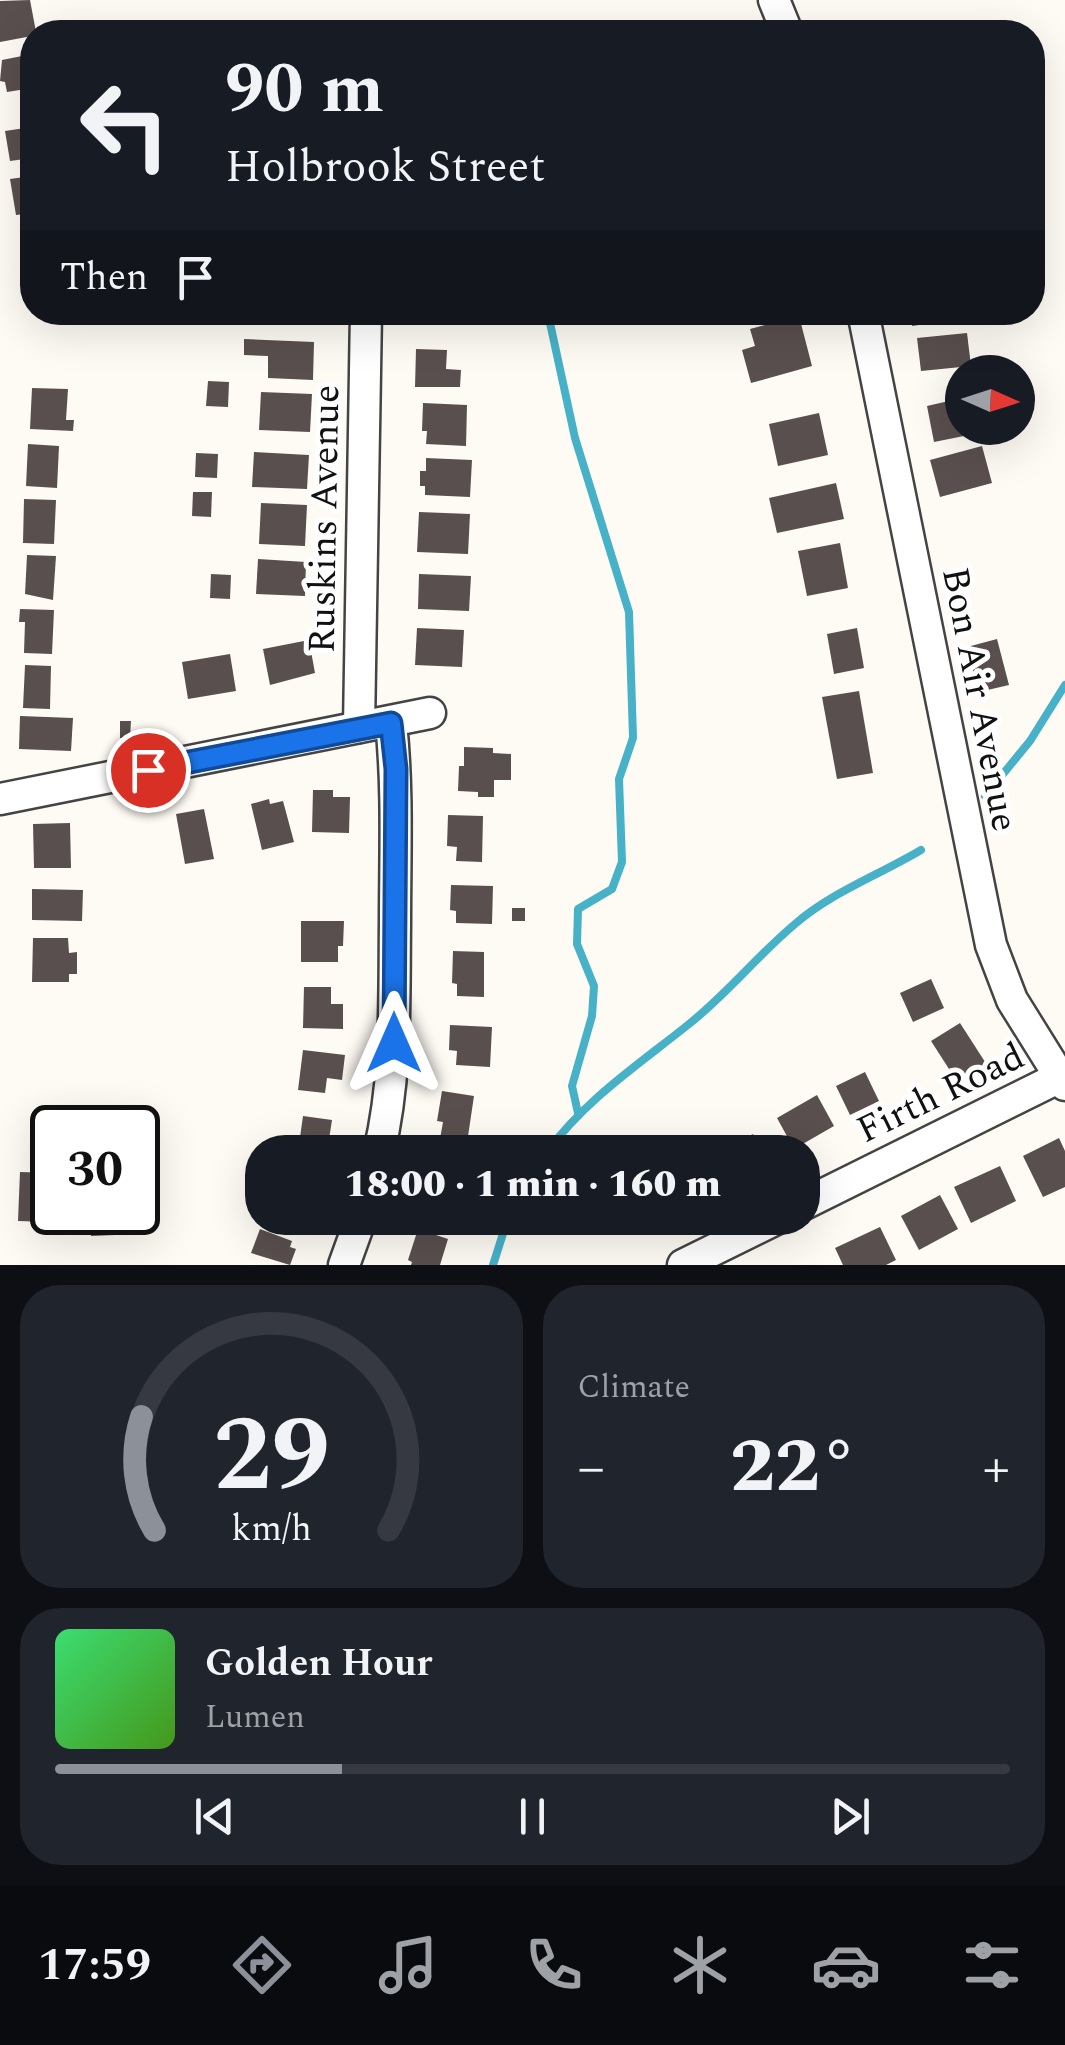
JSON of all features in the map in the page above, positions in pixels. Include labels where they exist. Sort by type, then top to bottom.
[{"type":"street","name":"Ruskins Avenue","points":[[359,727],[366,325]]},
{"type":"street","name":"Bon Air Avenue","points":[[867,325],[991,945],[1008,990],[1062,1081]]},
{"type":"street","points":[[0,798],[430,713]]},
{"type":"street","points":[[383,1135],[394,1043],[396,769],[391,723]]},
{"type":"street","name":"Firth Road","points":[[820,1197],[1062,1081]]},
{"type":"street","points":[[344,1265],[355,1235]]},
{"type":"street","points":[[683,1265],[744,1235]]},
{"type":"building","points":[[30,0],[34,20],[20,20],[20,38],[0,42],[0,1]]},
{"type":"building","points":[[20,56],[20,90],[7,92],[5,82],[0,81],[2,60]]},
{"type":"building","points":[[20,129],[20,160],[10,161],[5,131]]},
{"type":"building","points":[[20,178],[20,214],[16,215],[10,179]]},
{"type":"building","points":[[801,325],[812,366],[751,383],[742,350],[755,346],[750,329]]},
{"type":"building","points":[[967,333],[970,355],[945,355],[945,369],[921,371],[917,338]]},
{"type":"building","points":[[244,339],[314,342],[313,380],[268,378],[268,356],[244,355]]},
{"type":"building","points":[[416,349],[447,350],[446,369],[461,370],[460,387],[415,387]]},
{"type":"building","points":[[208,381],[229,382],[228,407],[206,406]]},
{"type":"building","points":[[32,388],[68,389],[66,420],[74,420],[73,431],[30,429]]},
{"type":"building","points":[[261,392],[312,394],[310,432],[259,430]]},
{"type":"building","points":[[945,402],[945,440],[934,442],[927,406]]},
{"type":"building","points":[[423,403],[467,405],[466,446],[426,444],[427,431],[422,431]]},
{"type":"building","points":[[819,413],[828,455],[778,466],[769,424]]},
{"type":"building","points":[[28,444],[59,446],[57,488],[26,486]]},
{"type":"building","points":[[982,446],[992,483],[940,497],[930,460]]},
{"type":"building","points":[[254,452],[309,455],[307,489],[252,487]]},
{"type":"building","points":[[196,453],[218,454],[217,478],[195,477]]},
{"type":"building","points":[[426,458],[472,460],[470,497],[425,495],[425,486],[420,486],[420,471],[426,471]]},
{"type":"building","points":[[836,483],[844,519],[777,533],[769,498]]},
{"type":"building","points":[[193,492],[212,492],[211,517],[192,516]]},
{"type":"building","points":[[24,499],[56,500],[54,544],[23,543]]},
{"type":"building","points":[[261,503],[307,505],[305,546],[259,544]]},
{"type":"building","points":[[419,512],[470,514],[468,554],[417,552]]},
{"type":"building","points":[[840,543],[848,588],[807,596],[798,551]]},
{"type":"building","points":[[27,555],[56,556],[53,600],[25,594]]},
{"type":"building","points":[[258,559],[306,562],[305,596],[256,594]]},
{"type":"building","points":[[211,574],[231,575],[230,599],[210,598]]},
{"type":"building","points":[[419,574],[471,576],[469,611],[418,609]]},
{"type":"building","points":[[20,609],[54,610],[52,654],[24,653],[25,622],[19,622]]},
{"type":"building","points":[[417,628],[464,630],[462,667],[415,665]]},
{"type":"building","points":[[857,628],[864,668],[834,674],[827,634]]},
{"type":"building","points":[[997,639],[1009,685],[979,692],[967,647]]},
{"type":"building","points":[[309,640],[315,673],[270,685],[263,649]]},
{"type":"building","points":[[230,654],[236,691],[188,699],[182,662]]},
{"type":"building","points":[[25,665],[51,666],[50,709],[23,708]]},
{"type":"building","points":[[859,691],[873,773],[837,779],[822,697]]},
{"type":"building","points":[[20,716],[73,718],[71,751],[19,749]]},
{"type":"building","points":[[120,721],[131,721],[130,738],[120,738]]},
{"type":"building","points":[[464,747],[493,748],[493,753],[511,754],[511,780],[494,780],[494,797],[458,791]]},
{"type":"building","points":[[313,790],[333,790],[333,797],[350,797],[349,833],[312,832]]},
{"type":"building","points":[[269,799],[270,804],[283,801],[294,842],[262,850],[251,804]]},
{"type":"building","points":[[204,809],[214,859],[185,864],[176,814]]},
{"type":"building","points":[[448,815],[483,816],[482,862],[456,861],[457,847],[447,846]]},
{"type":"building","points":[[70,823],[71,868],[34,868],[33,824]]},
{"type":"building","points":[[451,885],[493,886],[492,924],[456,923],[456,911],[450,910]]},
{"type":"building","points":[[32,889],[83,890],[82,921],[32,920]]},
{"type":"building","points":[[512,908],[525,908],[525,921],[512,921]]},
{"type":"building","points":[[301,921],[344,921],[338,962],[301,962]]},
{"type":"building","points":[[33,938],[68,938],[69,953],[77,952],[77,974],[69,974],[69,982],[32,982]]},
{"type":"building","points":[[453,951],[484,952],[484,997],[457,996],[457,984],[452,983]]},
{"type":"building","points":[[931,979],[944,1008],[913,1022],[900,993]]},
{"type":"building","points":[[304,987],[331,987],[331,1004],[343,1004],[343,1029],[303,1028]]},
{"type":"building","points":[[960,1023],[987,1065],[958,1083],[931,1041]]},
{"type":"building","points":[[450,1025],[492,1027],[490,1067],[456,1065],[457,1051],[449,1050]]},
{"type":"building","points":[[303,1050],[345,1055],[342,1080],[327,1078],[325,1093],[298,1090]]},
{"type":"building","points":[[865,1072],[879,1101],[850,1115],[836,1086]]},
{"type":"building","points":[[442,1091],[474,1096],[468,1135],[441,1135],[443,1122],[437,1121]]},
{"type":"building","points":[[817,1095],[834,1126],[818,1135],[786,1135],[777,1118]]},
{"type":"building","points":[[303,1116],[332,1120],[330,1135],[300,1135]]},
{"type":"building","points":[[1059,1138],[1065,1151],[1065,1187],[1043,1197],[1023,1156]]},
{"type":"building","points":[[1000,1166],[1016,1201],[971,1223],[954,1187]]},
{"type":"building","points":[[20,1172],[30,1172],[30,1221],[18,1221]]},
{"type":"building","points":[[940,1195],[958,1229],[919,1250],[901,1216]]},
{"type":"building","points":[[880,1227],[896,1260],[886,1265],[843,1265],[835,1248]]},
{"type":"building","points":[[258,1235],[276,1235],[292,1241],[290,1247],[296,1249],[290,1265],[251,1253]]},
{"type":"building","points":[[416,1235],[448,1239],[440,1265],[411,1265],[408,1260]]},
{"type":"waterway","points":[[550,325],[575,438],[629,612],[633,738],[619,779],[622,862],[612,889],[578,909],[577,944],[594,986],[592,1016],[572,1086],[578,1113]]},
{"type":"waterway","points":[[985,796],[1030,741],[1065,685]]},
{"type":"waterway","points":[[560,1135],[596,1099],[703,1012],[795,924],[840,893],[921,850]]},
{"type":"waterway","points":[[493,1265],[503,1235]]},
{"type":"route","points":[[148,770],[391,723],[396,769],[394,1043]]}]
